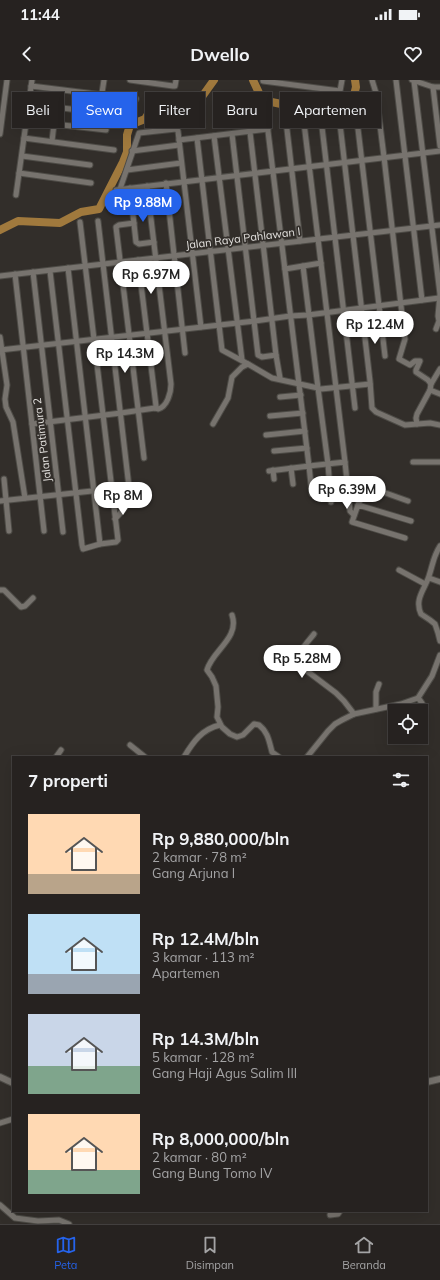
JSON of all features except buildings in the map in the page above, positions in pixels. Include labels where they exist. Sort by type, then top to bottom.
[{"type":"street","points":[[0,134],[7,80]]},
{"type":"street","points":[[102,92],[104,80]]},
{"type":"street","points":[[130,80],[175,86],[176,80]]},
{"type":"street","points":[[264,81],[340,91],[342,80]]},
{"type":"street","points":[[372,80],[376,92],[405,340],[399,360],[410,365],[415,361],[420,361],[416,371],[431,384]]},
{"type":"street","points":[[396,80],[422,300]]},
{"type":"street","points":[[436,330],[439,321],[439,298],[423,153],[413,80],[433,87],[440,87]]},
{"type":"street","points":[[31,83],[89,92]]},
{"type":"street","points":[[433,87],[440,146]]},
{"type":"street","points":[[64,125],[106,130]]},
{"type":"street","points":[[16,195],[25,128]]},
{"type":"street","points":[[52,141],[54,128]]},
{"type":"street","points":[[201,327],[184,181],[181,163],[178,131],[174,128],[141,132],[138,135],[127,170],[118,189],[147,186],[166,183],[184,181],[202,179],[220,178],[273,170],[440,151]]},
{"type":"street","points":[[287,128],[300,241]]},
{"type":"street","points":[[305,128],[350,511],[354,515]]},
{"type":"street","points":[[322,128],[352,386],[356,408]]},
{"type":"street","points":[[340,128],[362,308],[372,408],[376,412],[405,425],[430,423],[440,425]]},
{"type":"street","points":[[358,128],[385,356]]},
{"type":"street","points":[[132,151],[179,143],[197,138],[268,129],[312,494]]},
{"type":"street","points":[[250,132],[280,378]]},
{"type":"street","points":[[232,134],[258,356],[262,357],[276,355]]},
{"type":"street","points":[[214,136],[236,323],[242,360]]},
{"type":"street","points":[[24,138],[114,150]]},
{"type":"street","points":[[197,138],[223,351],[242,360],[272,378],[300,385],[305,384],[321,389],[370,384]]},
{"type":"street","points":[[22,156],[90,165]]},
{"type":"street","points":[[127,170],[181,163]]},
{"type":"street","points":[[19,173],[90,183]]},
{"type":"street","points":[[166,183],[185,353]]},
{"type":"street","points":[[32,424],[121,414],[155,408],[161,409],[164,405],[172,386],[147,186]]},
{"type":"street","points":[[130,188],[136,244],[154,242]]},
{"type":"street","points":[[116,208],[132,206]]},
{"type":"street","points":[[0,501],[129,487],[98,221]]},
{"type":"street","points":[[50,271],[83,549],[100,544],[117,542],[80,222]]},
{"type":"street","points":[[134,223],[116,227],[144,458]]},
{"type":"street","name":"Jalan Raya Pahlawan I","points":[[0,276],[440,225]]},
{"type":"street","points":[[138,260],[156,406],[155,408]]},
{"type":"street","points":[[285,269],[320,263]]},
{"type":"street","points":[[302,266],[328,464],[331,502]]},
{"type":"street","points":[[68,268],[100,544]]},
{"type":"street","name":"Jalan Patimura 2","points":[[33,272],[63,532]]},
{"type":"street","points":[[15,274],[44,531]]},
{"type":"street","points":[[1,350],[308,315],[439,298]]},
{"type":"street","points":[[0,337],[7,385],[5,399],[6,407],[13,422],[24,498]]},
{"type":"street","points":[[213,424],[228,398],[232,377],[242,367],[248,364]]},
{"type":"street","points":[[417,424],[417,414],[440,369]]},
{"type":"street","points":[[430,390],[440,394]]},
{"type":"street","points":[[280,397],[301,395]]},
{"type":"street","points":[[270,416],[303,413]]},
{"type":"street","points":[[266,435],[305,431]]},
{"type":"street","points":[[274,451],[307,448]]},
{"type":"street","points":[[274,479],[271,470],[345,462]]},
{"type":"street","points":[[413,462],[440,462]]},
{"type":"street","points":[[291,468],[293,484]]},
{"type":"street","points":[[4,479],[9,531]]},
{"type":"street","points":[[346,479],[408,501]]},
{"type":"street","points":[[366,486],[352,522],[405,538]]},
{"type":"street","points":[[115,519],[122,511],[130,496],[138,490]]},
{"type":"street","points":[[358,505],[412,521]]},
{"type":"street","points":[[440,546],[434,557],[429,578],[420,597],[419,609],[422,616],[430,620],[436,627],[440,641]]},
{"type":"street","points":[[399,570],[425,584]]},
{"type":"street","points":[[429,578],[440,582]]},
{"type":"street","points":[[0,590],[4,590],[21,607],[25,606],[33,598]]},
{"type":"street","points":[[232,615],[233,622],[227,642],[214,658],[207,670],[216,686],[218,707],[217,717],[220,725],[230,734],[237,737],[243,735],[254,724],[259,725],[265,731],[270,742],[272,752],[278,756]]},
{"type":"street","points":[[314,634],[302,649],[299,658],[299,665],[336,693],[354,714]]},
{"type":"street","points":[[308,756],[335,724],[354,714],[401,704],[418,698],[432,676],[440,655]]},
{"type":"street","points":[[376,709],[376,692],[379,684]]},
{"type":"street","points":[[418,698],[422,704]]},
{"type":"street","points":[[185,756],[203,732],[211,727],[220,725]]},
{"type":"street","points":[[130,746],[144,756]]},
{"type":"street","points":[[57,756],[61,750]]},
{"type":"street","points":[[0,1077],[12,1083]]},
{"type":"street","points":[[428,1082],[440,1078]]},
{"type":"street","points":[[0,1123],[12,1118]]},
{"type":"street","points":[[0,1205],[15,1218],[38,1221],[59,1220],[69,1224]]},
{"type":"street","points":[[330,1215],[338,1214],[339,1212]]},
{"type":"waterway","points":[[0,230],[18,221],[60,223],[81,212],[99,209],[127,152],[127,135],[130,125],[145,119],[148,114],[155,111],[166,112],[192,106],[199,101],[214,80]]},
{"type":"waterway","points":[[253,80],[259,93],[267,101],[281,104],[293,110],[310,110],[335,114],[340,112],[345,102],[354,95],[356,87],[355,80]]}]
